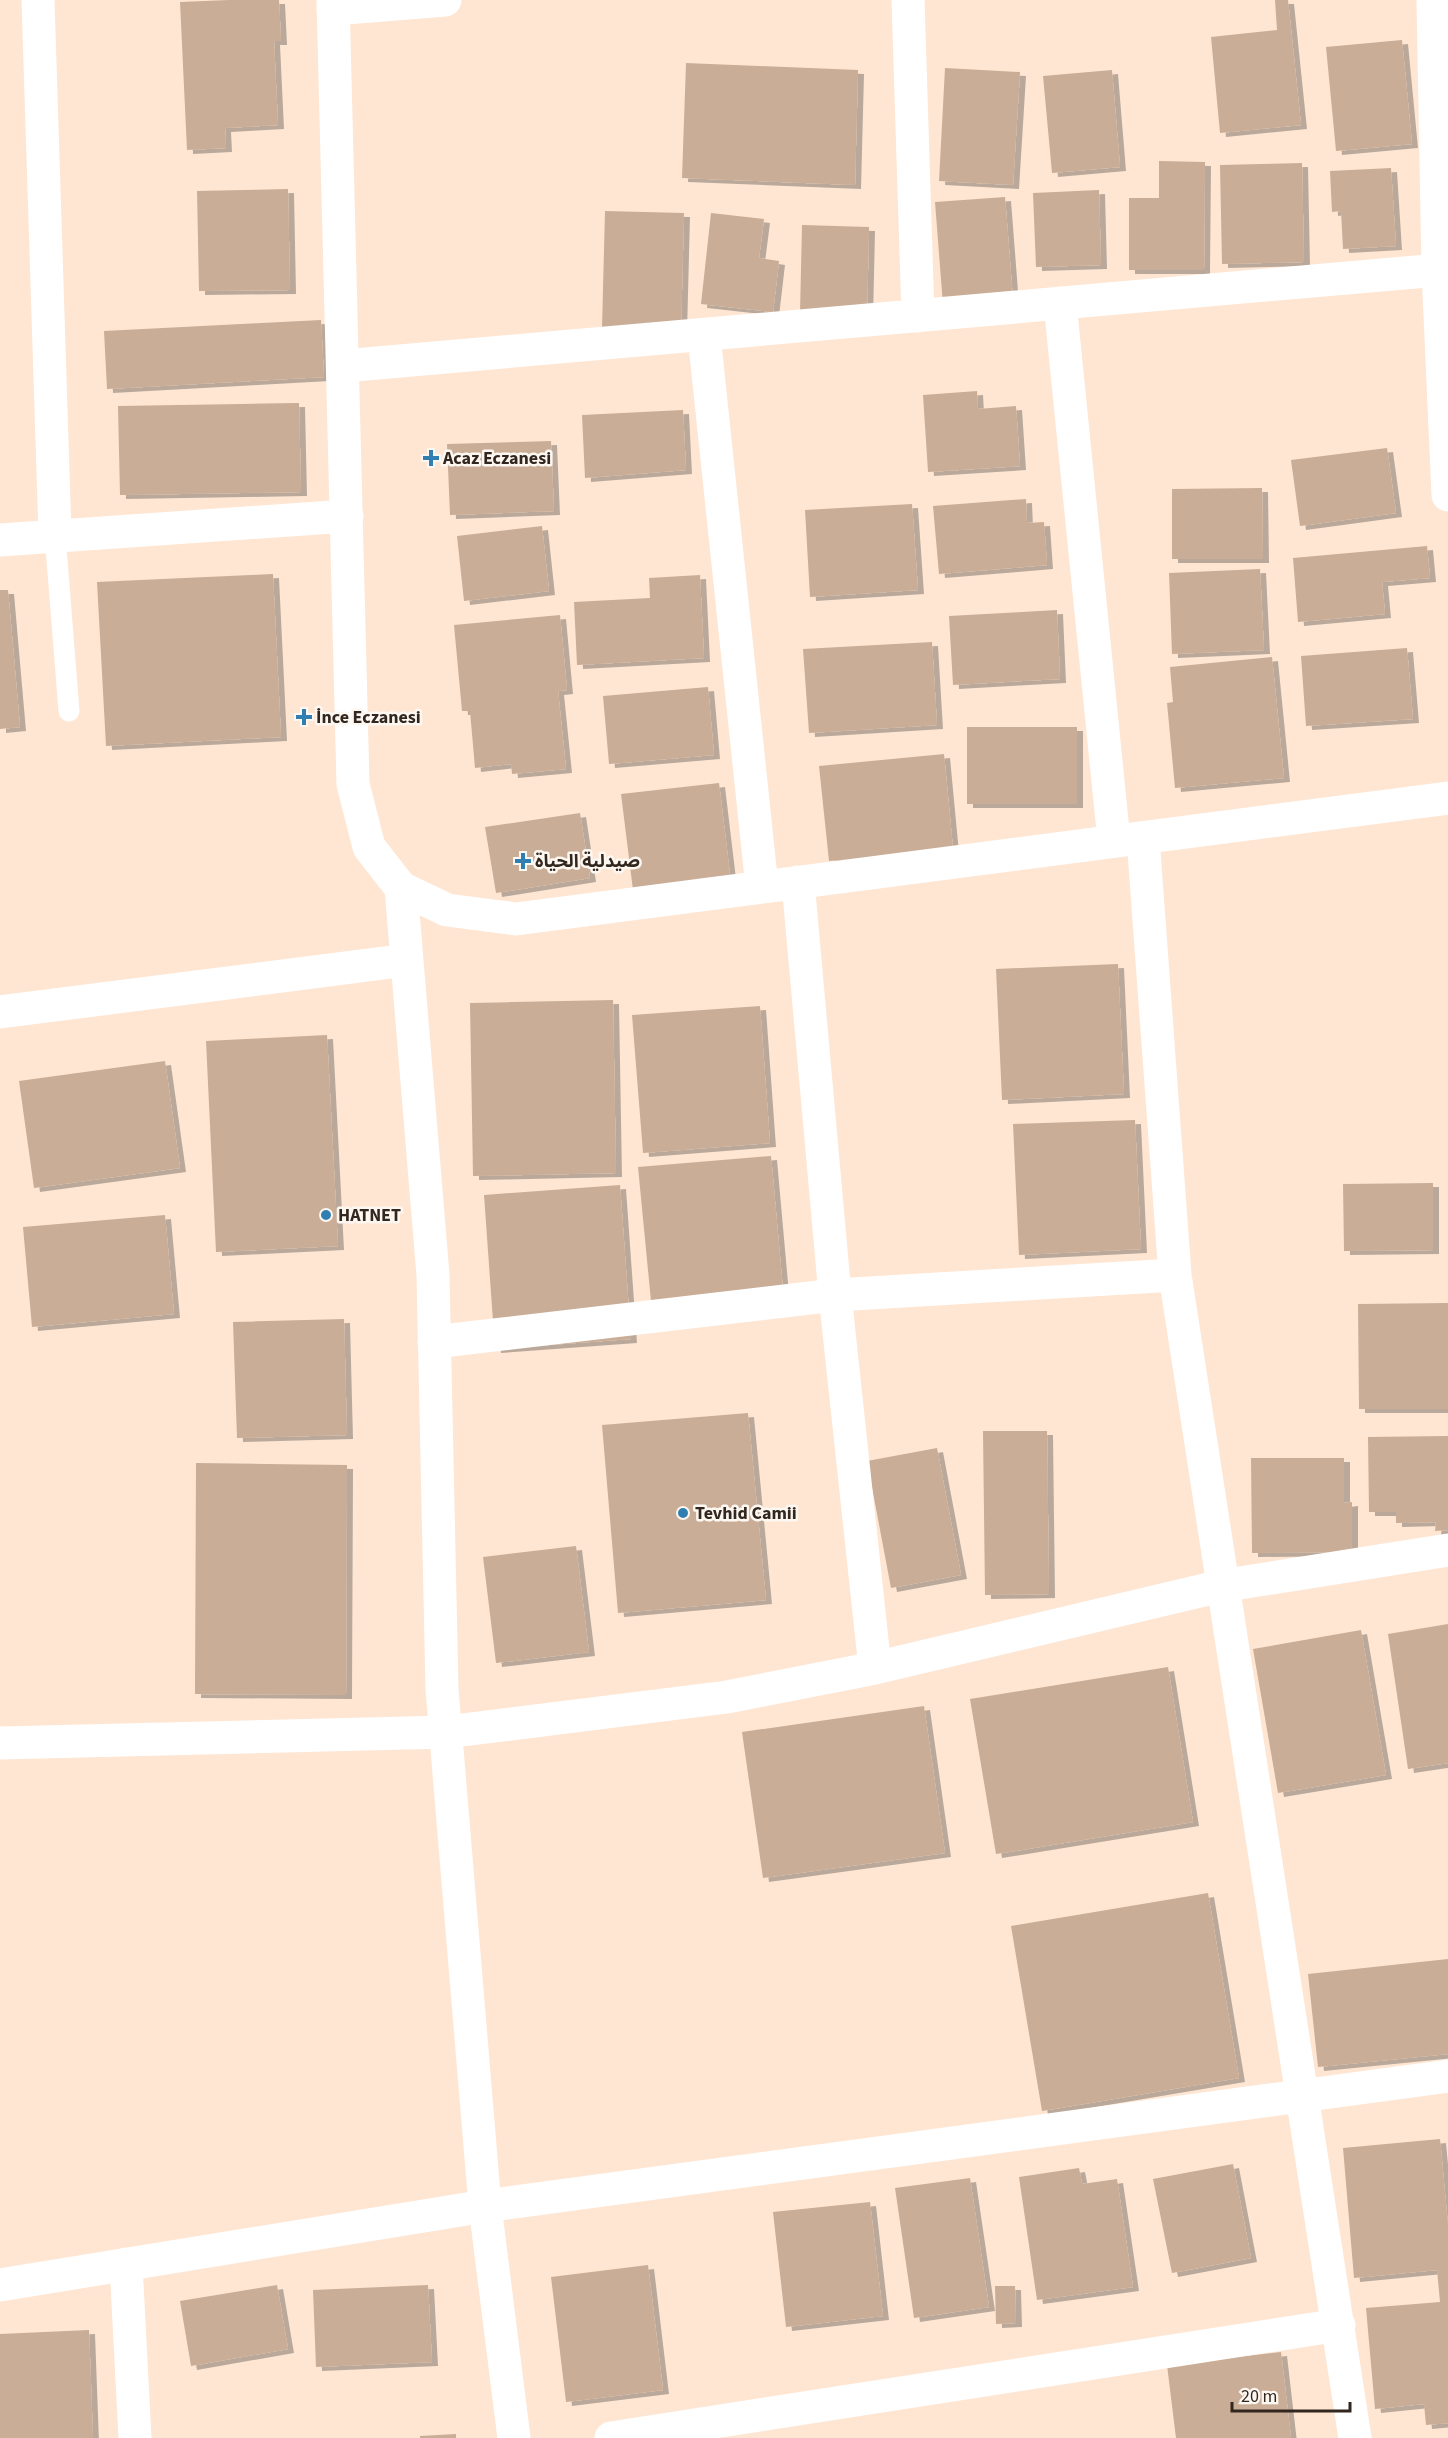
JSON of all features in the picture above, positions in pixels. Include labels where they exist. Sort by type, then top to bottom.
[{"type":"street","points":[[38,0],[55,535]]},
{"type":"street","points":[[445,0],[333,4],[353,784],[369,847],[401,888],[447,909],[516,919],[1448,798]]},
{"type":"street","points":[[908,0],[918,316]]},
{"type":"street","points":[[1433,0],[1438,270],[1448,495]]},
{"type":"street","points":[[343,366],[1438,270]]},
{"type":"street","points":[[1060,303],[1128,840],[1175,1275],[1221,1586],[1355,2438]]},
{"type":"street","points":[[704,335],[762,887]]},
{"type":"street","points":[[0,540],[347,516]]},
{"type":"street","points":[[798,882],[835,1295],[875,1668]]},
{"type":"street","points":[[401,888],[433,1275],[442,1689],[485,2206],[514,2438]]},
{"type":"street","points":[[0,1012],[407,960]]},
{"type":"street","points":[[434,1342],[835,1295],[1175,1275]]},
{"type":"street","points":[[0,1743],[446,1732],[727,1697],[875,1668],[1221,1586],[1448,1550]]},
{"type":"street","points":[[0,2284],[485,2206],[1448,2076]]},
{"type":"street","points":[[126,2264],[135,2438]]},
{"type":"street","points":[[611,2438],[1339,2325]]},
{"type":"lane","points":[[55,535],[69,711]]},
{"type":"building","points":[[279,0],[281,41],[274,41],[278,125],[225,128],[226,148],[187,150],[180,2]]},
{"type":"building","points":[[1275,0],[1288,0],[1301,125],[1220,133],[1211,37],[1277,30]]},
{"type":"building","points":[[1402,40],[1412,144],[1336,151],[1326,47]]},
{"type":"building","points":[[686,63],[858,70],[855,185],[682,178]]},
{"type":"building","points":[[945,68],[1020,72],[1013,185],[939,181]]},
{"type":"building","points":[[1112,70],[1120,167],[1052,173],[1043,76]]},
{"type":"building","points":[[1159,161],[1205,162],[1204,270],[1129,270],[1129,198],[1159,198]]},
{"type":"building","points":[[1302,163],[1304,262],[1222,264],[1220,165]]},
{"type":"building","points":[[1391,168],[1396,246],[1343,249],[1341,211],[1332,212],[1330,171]]},
{"type":"building","points":[[288,189],[290,290],[199,291],[197,191]]},
{"type":"building","points":[[1099,190],[1101,265],[1036,267],[1033,193]]},
{"type":"building","points":[[1005,197],[1013,300],[943,305],[935,202]]},
{"type":"building","points":[[605,211],[684,213],[681,329],[602,328]]},
{"type":"building","points":[[711,213],[764,219],[759,258],[779,261],[773,312],[701,304]]},
{"type":"building","points":[[802,225],[869,227],[867,315],[800,313]]},
{"type":"building","points":[[321,320],[324,377],[107,389],[104,331]]},
{"type":"building","points":[[977,391],[978,409],[1016,406],[1020,466],[928,472],[923,395]]},
{"type":"building","points":[[299,403],[301,492],[120,495],[118,406]]},
{"type":"building","points":[[683,410],[686,470],[585,478],[582,415]]},
{"type":"building","points":[[551,441],[554,511],[450,515],[447,444]]},
{"type":"building","points":[[1387,448],[1396,513],[1300,526],[1291,460]]},
{"type":"building","points":[[1262,488],[1263,559],[1172,559],[1172,489]]},
{"type":"building","points":[[1026,499],[1027,523],[1044,522],[1047,565],[939,574],[933,506]]},
{"type":"building","points":[[912,504],[918,590],[810,597],[805,510]]},
{"type":"building","points":[[542,526],[549,591],[464,601],[457,536]]},
{"type":"building","points":[[1427,546],[1430,578],[1382,582],[1385,614],[1298,622],[1293,558]]},
{"type":"building","points":[[1260,569],[1264,650],[1172,654],[1169,573]]},
{"type":"building","points":[[273,574],[281,737],[106,746],[97,582]]},
{"type":"building","points":[[700,575],[704,658],[577,665],[574,602],[650,598],[649,578]]},
{"type":"building","points":[[0,590],[8,590],[20,727],[0,729]]},
{"type":"building","points":[[1057,610],[1060,679],[953,685],[949,616]]},
{"type":"building","points":[[560,615],[567,690],[558,691],[566,769],[512,774],[511,764],[475,768],[470,711],[462,711],[454,625]]},
{"type":"building","points":[[932,642],[937,725],[809,733],[803,649]]},
{"type":"building","points":[[1407,648],[1413,719],[1306,726],[1301,656]]},
{"type":"building","points":[[1272,657],[1284,778],[1175,788],[1167,703],[1173,702],[1170,667]]},
{"type":"building","points":[[708,687],[714,755],[609,764],[603,696]]},
{"type":"building","points":[[967,727],[1077,727],[1077,804],[967,804]]},
{"type":"building","points":[[944,754],[953,849],[829,861],[819,766]]},
{"type":"building","points":[[719,783],[730,875],[695,879],[696,891],[634,898],[621,794]]},
{"type":"building","points":[[580,813],[590,878],[496,893],[485,827]]},
{"type":"building","points":[[1118,964],[1124,1094],[1002,1100],[996,969]]},
{"type":"building","points":[[613,1000],[616,1173],[473,1176],[470,1003]]},
{"type":"building","points":[[760,1006],[770,1143],[643,1153],[632,1015]]},
{"type":"building","points":[[327,1035],[338,1246],[216,1252],[206,1041]]},
{"type":"building","points":[[165,1061],[180,1168],[34,1188],[19,1081]]},
{"type":"building","points":[[1135,1120],[1141,1249],[1019,1255],[1013,1124]]},
{"type":"building","points":[[771,1156],[783,1290],[651,1301],[638,1167]]},
{"type":"building","points":[[1433,1183],[1433,1250],[1344,1251],[1343,1184]]},
{"type":"building","points":[[620,1185],[631,1339],[495,1349],[484,1195]]},
{"type":"building","points":[[165,1215],[174,1314],[32,1327],[23,1227]]},
{"type":"building","points":[[1448,1303],[1448,1409],[1359,1409],[1358,1304]]},
{"type":"building","points":[[344,1319],[347,1435],[237,1438],[233,1322]]},
{"type":"building","name":"Tevhid Camii","points":[[748,1413],[766,1600],[618,1613],[602,1425]]},
{"type":"building","points":[[983,1431],[1047,1431],[1049,1594],[985,1595]]},
{"type":"building","points":[[1448,1436],[1448,1530],[1435,1531],[1436,1522],[1396,1523],[1396,1512],[1369,1512],[1368,1437]]},
{"type":"building","points":[[937,1448],[961,1575],[891,1588],[867,1461]]},
{"type":"building","points":[[1251,1458],[1344,1458],[1344,1503],[1352,1502],[1352,1552],[1252,1553]]},
{"type":"building","points":[[196,1463],[347,1465],[346,1695],[195,1694]]},
{"type":"building","points":[[576,1546],[589,1652],[496,1663],[483,1557]]},
{"type":"building","points":[[1448,1624],[1448,1763],[1408,1769],[1388,1634]]},
{"type":"building","points":[[1361,1630],[1386,1775],[1278,1793],[1253,1649]]},
{"type":"building","points":[[1168,1667],[1193,1822],[996,1854],[970,1699]]},
{"type":"building","points":[[924,1706],[945,1853],[763,1878],[742,1732]]},
{"type":"building","points":[[1208,1893],[1239,2078],[1042,2111],[1011,1926]]},
{"type":"building","points":[[1448,1959],[1448,2054],[1318,2067],[1308,1974]]},
{"type":"building","points":[[1440,2139],[1448,2226],[1448,2423],[1426,2425],[1424,2404],[1375,2409],[1366,2308],[1440,2302],[1437,2270],[1354,2278],[1343,2148]]},
{"type":"building","points":[[1233,2164],[1251,2258],[1172,2273],[1153,2179]]},
{"type":"building","points":[[1079,2168],[1082,2184],[1117,2179],[1133,2287],[1037,2300],[1019,2177]]},
{"type":"building","points":[[970,2178],[989,2307],[914,2318],[895,2188]]},
{"type":"building","points":[[870,2202],[883,2316],[786,2327],[773,2212]]},
{"type":"building","points":[[648,2265],[663,2390],[566,2402],[551,2277]]},
{"type":"building","points":[[277,2285],[288,2349],[191,2366],[180,2301]]},
{"type":"building","points":[[428,2285],[432,2362],[316,2367],[313,2290]]},
{"type":"building","points":[[995,2286],[1015,2286],[1016,2323],[996,2324]]},
{"type":"building","points":[[89,2330],[93,2438],[0,2438],[0,2334]]},
{"type":"building","points":[[1281,2352],[1291,2438],[1176,2438],[1167,2365]]},
{"type":"building","points":[[456,2434],[456,2438],[420,2438],[420,2436]]},
{"type":"place","name":"Acaz Eczanesi","points":[[431,458]]},
{"type":"place","name":"İnce Eczanesi","points":[[304,717]]},
{"type":"place","name":"صيدلية الحياة","points":[[523,861]]},
{"type":"place","name":"HATNET","points":[[326,1215]]},
{"type":"place","name":"Tevhid Camii","points":[[683,1513]]}]
